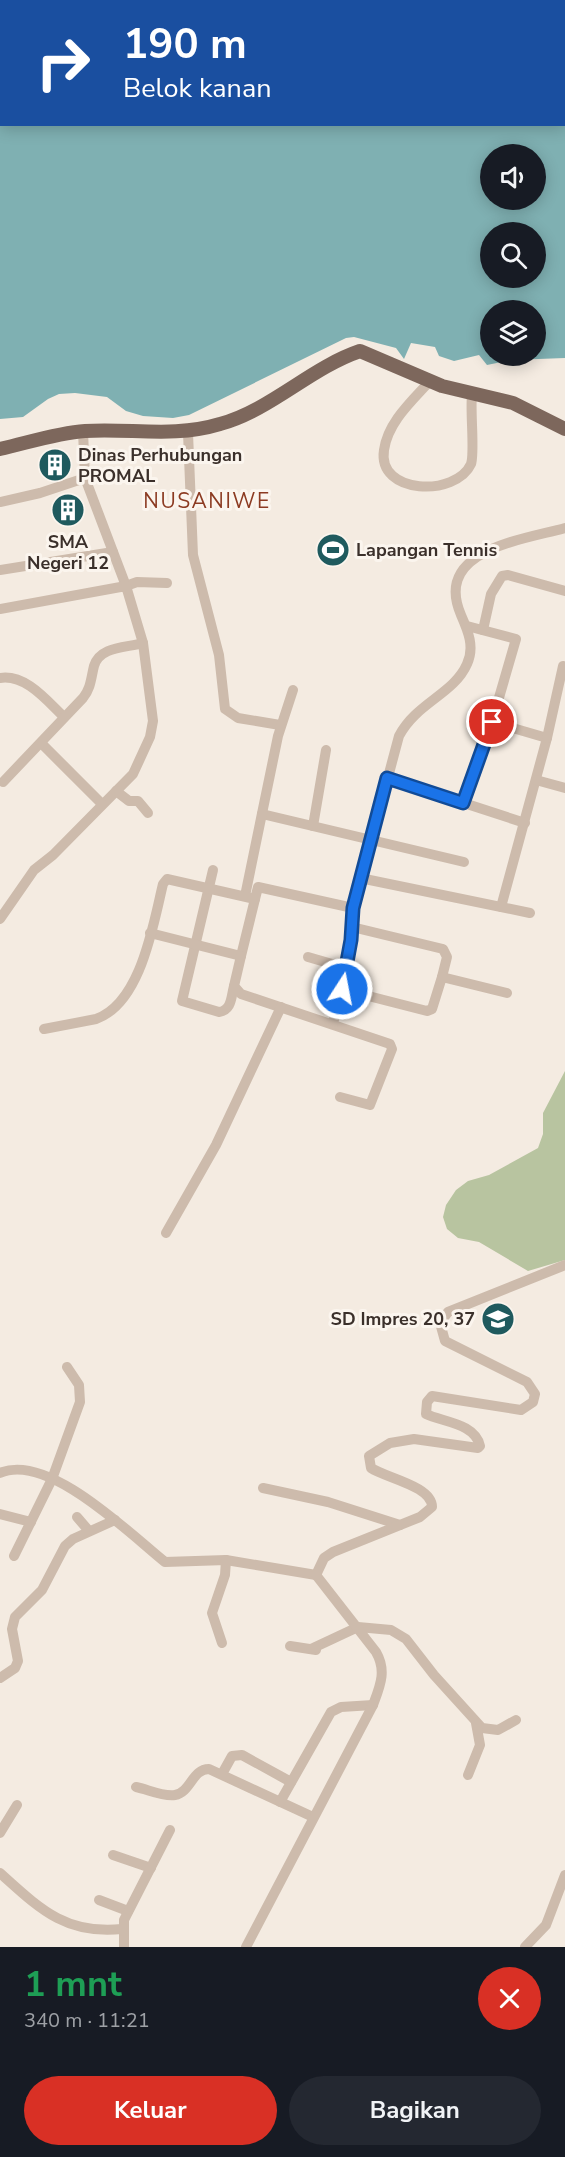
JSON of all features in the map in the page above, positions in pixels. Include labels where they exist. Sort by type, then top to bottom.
[{"type":"main road","points":[[0,449],[83,431],[188,433],[253,412],[336,359],[360,351],[430,381],[472,395],[513,403],[565,429]]},
{"type":"street","points":[[430,381],[404,409],[384,448],[388,467],[409,485],[426,487],[447,482],[458,477],[470,465],[473,450],[470,414],[472,395]]},
{"type":"street","points":[[0,919],[26,879],[116,791],[137,767],[153,728],[143,643],[126,586],[85,478],[83,431]]},
{"type":"street","points":[[188,433],[193,555],[219,655],[225,709],[238,718],[280,725]]},
{"type":"street","points":[[0,502],[40,493],[85,478]]},
{"type":"street","points":[[333,1023],[346,968],[353,908],[392,758],[406,723],[462,674],[470,652],[467,627],[461,614],[456,592],[459,574],[464,566],[482,552],[565,528]]},
{"type":"street","points":[[0,570],[112,552]]},
{"type":"street","points":[[483,630],[492,594],[502,576],[516,577],[565,591]]},
{"type":"street","points":[[0,609],[137,582],[167,583]]},
{"type":"street","points":[[463,803],[492,722],[516,639],[467,627]]},
{"type":"street","points":[[3,782],[87,692],[94,664],[103,653],[143,643]]},
{"type":"street","points":[[501,907],[537,780],[563,666]]},
{"type":"street","points":[[0,678],[11,678],[26,683],[64,717]]},
{"type":"street","points":[[213,870],[182,1002],[219,1012],[229,1007],[241,956],[262,814],[280,725],[293,690]]},
{"type":"street","points":[[492,722],[547,738]]},
{"type":"street","points":[[41,743],[102,804]]},
{"type":"street","points":[[313,826],[326,750]]},
{"type":"street","points":[[387,778],[525,823]]},
{"type":"street","points":[[537,780],[565,788]]},
{"type":"street","points":[[116,791],[129,801],[138,801],[147,813]]},
{"type":"street","points":[[262,814],[464,862]]},
{"type":"street","points":[[360,878],[530,913]]},
{"type":"street","points":[[44,1029],[103,1017],[135,980],[163,884],[167,879],[250,898]]},
{"type":"street","points":[[253,885],[353,908]]},
{"type":"street","points":[[342,989],[429,1011],[433,1007],[447,957],[443,949],[352,927]]},
{"type":"street","points":[[150,933],[241,956]]},
{"type":"street","points":[[308,957],[346,968]]},
{"type":"street","points":[[442,977],[507,993]]},
{"type":"street","points":[[234,986],[241,994],[386,1041],[392,1049],[370,1105],[340,1097]]},
{"type":"street","points":[[166,1233],[216,1144],[281,1007]]},
{"type":"street","points":[[316,1575],[324,1558],[333,1552],[400,1525],[430,1510],[432,1503],[421,1490],[370,1468],[370,1453],[390,1443],[414,1439],[478,1448],[480,1446],[477,1439],[458,1425],[426,1414],[427,1402],[432,1396],[521,1410],[536,1398],[531,1386],[523,1379],[444,1341],[440,1330],[442,1318],[464,1305],[565,1265]]},
{"type":"street","points":[[14,1556],[52,1479],[81,1397],[78,1385],[67,1368]]},
{"type":"street","points":[[0,1473],[18,1468],[52,1479],[115,1520],[165,1562],[226,1560],[316,1575],[361,1629],[376,1652],[382,1666],[382,1682],[373,1705],[246,1947]]},
{"type":"street","points":[[263,1488],[328,1502],[400,1525]]},
{"type":"street","points":[[0,1514],[31,1522]]},
{"type":"street","points":[[77,1516],[90,1531]]},
{"type":"street","points":[[0,1678],[15,1668],[18,1661],[12,1629],[15,1617],[42,1590],[65,1546],[115,1520]]},
{"type":"street","points":[[222,1643],[212,1613],[225,1575],[226,1560]]},
{"type":"street","points":[[290,1646],[311,1649],[361,1629],[391,1630],[406,1639],[482,1728],[498,1730],[516,1720]]},
{"type":"street","points":[[280,1802],[331,1712],[341,1707],[373,1705]]},
{"type":"street","points":[[468,1774],[480,1745],[476,1722]]},
{"type":"street","points":[[222,1774],[232,1756],[242,1755],[291,1782]]},
{"type":"street","points":[[136,1787],[176,1794],[183,1792],[203,1769],[222,1774],[313,1817]]},
{"type":"street","points":[[0,1833],[17,1805]]},
{"type":"street","points":[[124,1947],[122,1929],[128,1911],[170,1830]]},
{"type":"street","points":[[113,1855],[150,1868]]},
{"type":"street","points":[[0,1873],[50,1916],[81,1929],[103,1931],[122,1929]]},
{"type":"street","points":[[525,1947],[546,1925],[565,1875]]},
{"type":"street","points":[[99,1900],[128,1911]]},
{"type":"green space","name":"Lapangan Tennis","points":[[346,541],[348,553],[321,559],[318,547]]},
{"type":"green space","points":[[565,1071],[565,1260],[528,1271],[479,1242],[458,1238],[447,1229],[443,1217],[446,1205],[456,1190],[468,1181],[489,1175],[538,1148],[543,1134],[543,1113]]},
{"type":"water","points":[[0,126],[565,126],[565,358],[546,359],[546,300],[480,300],[480,356],[454,361],[439,356],[435,347],[411,343],[404,359],[396,348],[354,337],[346,338],[189,415],[173,418],[143,416],[126,411],[107,397],[75,393],[59,394],[23,417],[0,419]]},
{"type":"place","name":"Dinas Perhubungan PROMAL","points":[[55,465]]},
{"type":"place","name":"SMA Negeri 12","points":[[68,510]]},
{"type":"place","name":"Lapangan Tennis","points":[[333,550]]},
{"type":"place","name":"SD Impres 20, 37","points":[[498,1319]]},
{"type":"district","name":"NUSANIWE","points":[[207,501]]},
{"type":"route","points":[[342,989],[351,940],[353,908],[387,778],[463,803],[492,722]]}]
